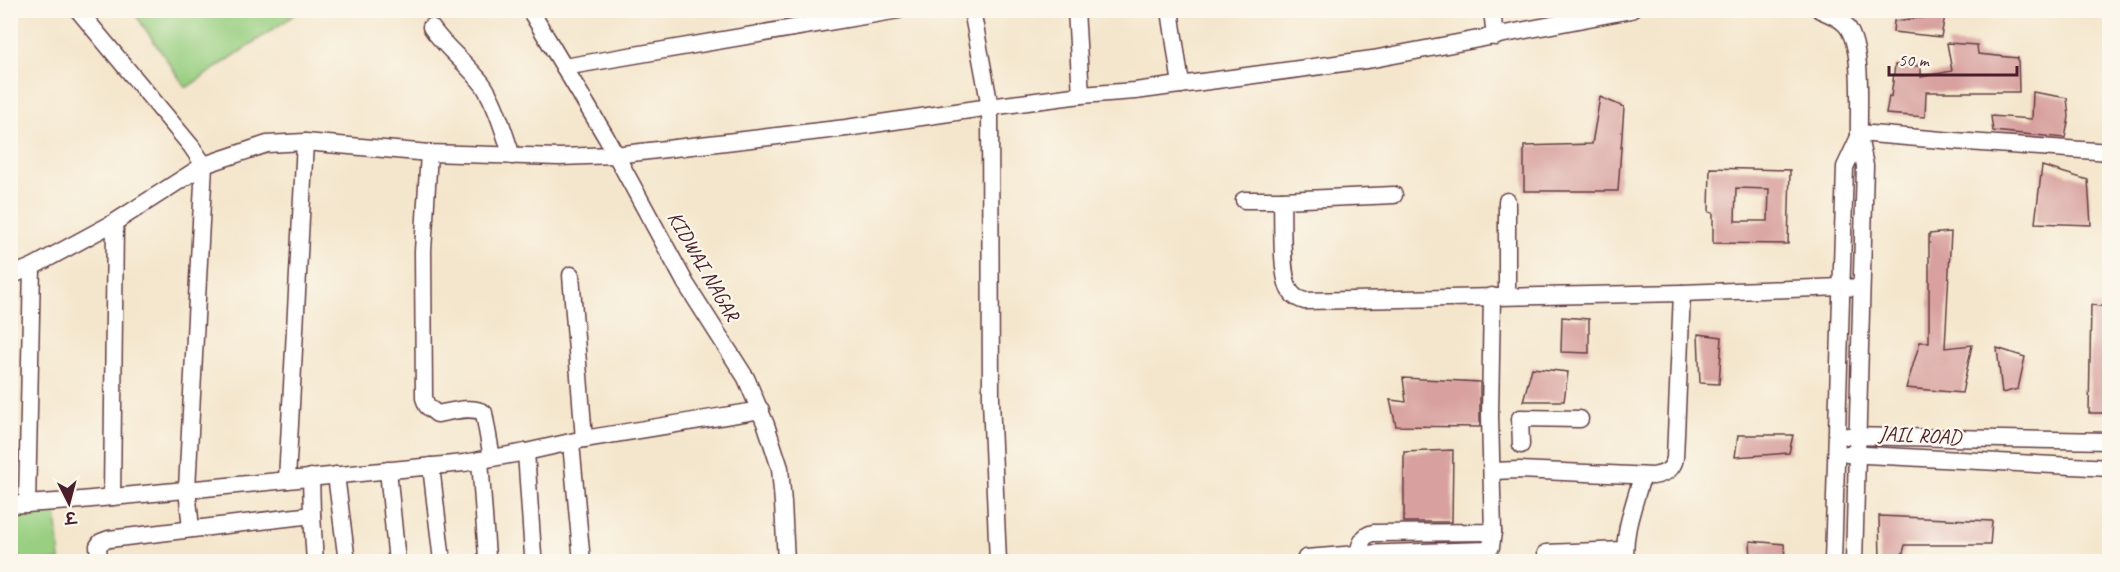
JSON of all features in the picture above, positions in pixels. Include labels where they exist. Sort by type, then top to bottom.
[{"type":"street","points":[[78,10],[191,146],[204,165],[187,489],[191,529]]},
{"type":"street","name":"KIDWAI NAGAR","points":[[530,10],[615,155],[686,284],[746,378],[780,468],[786,561]]},
{"type":"street","points":[[564,67],[899,10]]},
{"type":"street","points":[[972,10],[990,107],[992,400],[998,561]]},
{"type":"street","points":[[1076,10],[1081,95]]},
{"type":"street","points":[[1170,10],[1181,85]]},
{"type":"street","points":[[1492,10],[1495,37]]},
{"type":"street","points":[[10,276],[32,267],[115,222],[204,165],[267,144],[305,142],[429,153],[512,156],[615,155],[846,128],[1081,95],[1181,85],[1373,59],[1495,37],[1570,16],[1631,10]]},
{"type":"street","points":[[1820,10],[1844,23],[1851,33],[1856,51],[1859,135],[1865,166],[1854,561]]},
{"type":"street","points":[[431,27],[442,43],[464,63],[484,87],[498,116],[512,156]]},
{"type":"street","points":[[1859,135],[2109,152]]},
{"type":"street","points":[[1835,560],[1845,167],[1859,135]]},
{"type":"street","points":[[287,480],[305,142]]},
{"type":"street","points":[[429,153],[423,251],[424,398],[427,406],[437,414],[470,409],[484,413],[487,557]]},
{"type":"street","points":[[1244,200],[1394,195]]},
{"type":"street","points":[[1282,200],[1284,265],[1287,283],[1296,298],[1305,302],[1861,288]]},
{"type":"street","points":[[1306,558],[1487,550],[1491,547],[1493,532],[1490,416],[1507,201]]},
{"type":"street","points":[[112,497],[115,222]]},
{"type":"street","points":[[32,267],[19,504],[432,466],[486,459],[760,410]]},
{"type":"street","points":[[571,275],[582,561]]},
{"type":"street","points":[[1492,471],[1519,470],[1642,476],[1661,475],[1667,472],[1674,464],[1675,458],[1682,293]]},
{"type":"street","points":[[1490,416],[1580,419]]},
{"type":"street","points":[[1520,418],[1521,446]]},
{"type":"street","name":"JAIL ROAD","points":[[1837,436],[2109,441]]},
{"type":"street","points":[[526,452],[533,555]]},
{"type":"street","name":"JAIL ROAD","points":[[1836,454],[2109,468]]},
{"type":"street","points":[[432,466],[442,561]]},
{"type":"street","points":[[388,470],[397,561]]},
{"type":"street","points":[[336,475],[348,561]]},
{"type":"street","points":[[1546,553],[1625,556],[1629,524],[1642,476]]},
{"type":"street","points":[[311,477],[315,556]]},
{"type":"street","points":[[99,561],[98,546],[109,539],[312,515]]},
{"type":"green space","points":[[133,11],[300,11],[186,88]]},
{"type":"green space","points":[[56,509],[60,561],[11,561],[10,514]]},
{"type":"building","points":[[1945,15],[1941,37],[1893,32],[1894,21]]},
{"type":"building","points":[[1947,43],[1977,45],[1978,54],[2018,58],[2019,92],[1926,92],[1925,117],[1886,114],[1889,96],[1891,97],[1895,65],[1921,66],[1921,77],[1952,71]]},
{"type":"building","points":[[2033,92],[2067,98],[2069,117],[2065,138],[1993,131],[1991,116],[2032,119]]},
{"type":"building","points":[[1600,97],[1624,107],[1618,191],[1524,191],[1524,146],[1592,144]]},
{"type":"building","points":[[2042,166],[2088,180],[2091,225],[2035,223]]},
{"type":"building","points":[[1710,168],[1790,170],[1788,244],[1713,243],[1713,213],[1709,212]],"holes":[[[1736,188],[1769,189],[1768,221],[1735,221]]]},
{"type":"building","points":[[1951,232],[1945,348],[1972,345],[1962,393],[1906,388],[1920,342],[1929,342],[1929,234]]},
{"type":"building","points":[[2091,305],[2109,307],[2109,413],[2089,413]]},
{"type":"building","points":[[1562,317],[1589,319],[1589,353],[1561,352]]},
{"type":"building","points":[[1698,334],[1722,337],[1719,384],[1700,383]]},
{"type":"building","points":[[1997,348],[2025,357],[2018,389],[2002,393]]},
{"type":"building","points":[[1532,368],[1568,372],[1564,401],[1523,401]]},
{"type":"building","points":[[1403,378],[1480,382],[1480,427],[1396,426],[1390,400],[1406,402]]},
{"type":"building","points":[[1738,435],[1793,435],[1789,453],[1735,457]]},
{"type":"building","points":[[1453,450],[1452,522],[1404,522],[1404,452]]},
{"type":"building","points":[[1879,516],[1992,521],[1990,545],[1905,545],[1901,561],[1880,561]]},
{"type":"building","points":[[1750,541],[1784,544],[1785,561],[1751,561]]}]
